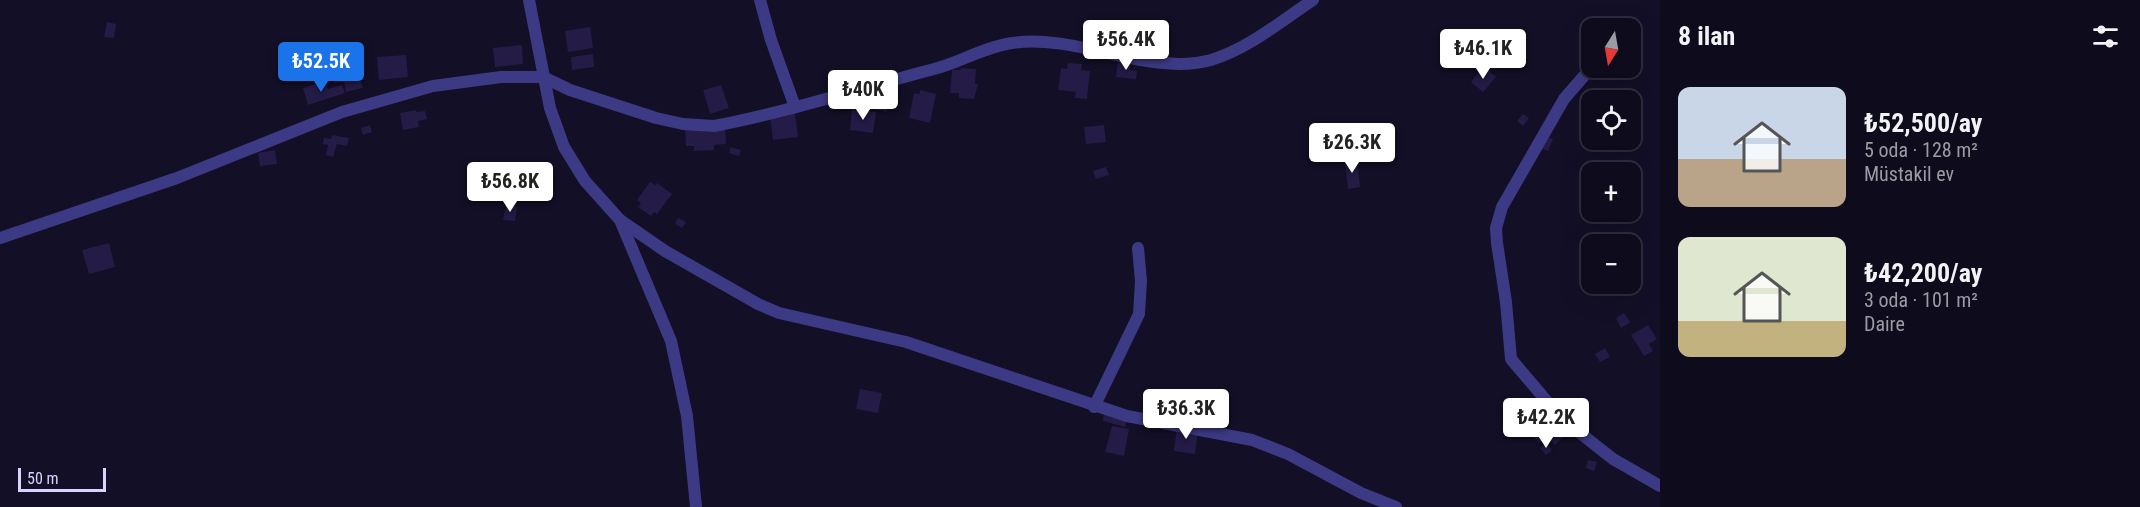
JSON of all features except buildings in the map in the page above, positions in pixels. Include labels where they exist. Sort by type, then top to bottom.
[{"type":"street","points":[[529,0],[543,77],[556,125],[573,164],[596,195],[620,220],[674,256],[758,304],[779,313],[906,342],[1126,416],[1231,434],[1269,445],[1361,493],[1396,507]]},
{"type":"street","points":[[760,0],[771,40],[795,107]]},
{"type":"street","points":[[0,238],[177,178],[313,122],[395,95],[433,86],[501,77],[543,77],[570,90],[657,118],[692,126],[714,126],[795,107],[907,74],[935,69],[975,52],[1014,43],[1050,43],[1170,63],[1209,60],[1249,42],[1312,0]]},
{"type":"street","points":[[1582,78],[1550,120],[1524,171],[1506,199],[1498,218],[1497,243],[1506,302],[1510,359],[1560,418],[1613,459],[1660,486]]},
{"type":"street","points":[[620,220],[671,341],[676,359],[687,416],[696,507]]},
{"type":"street","points":[[1094,407],[1139,314],[1141,281],[1138,248]]}]
